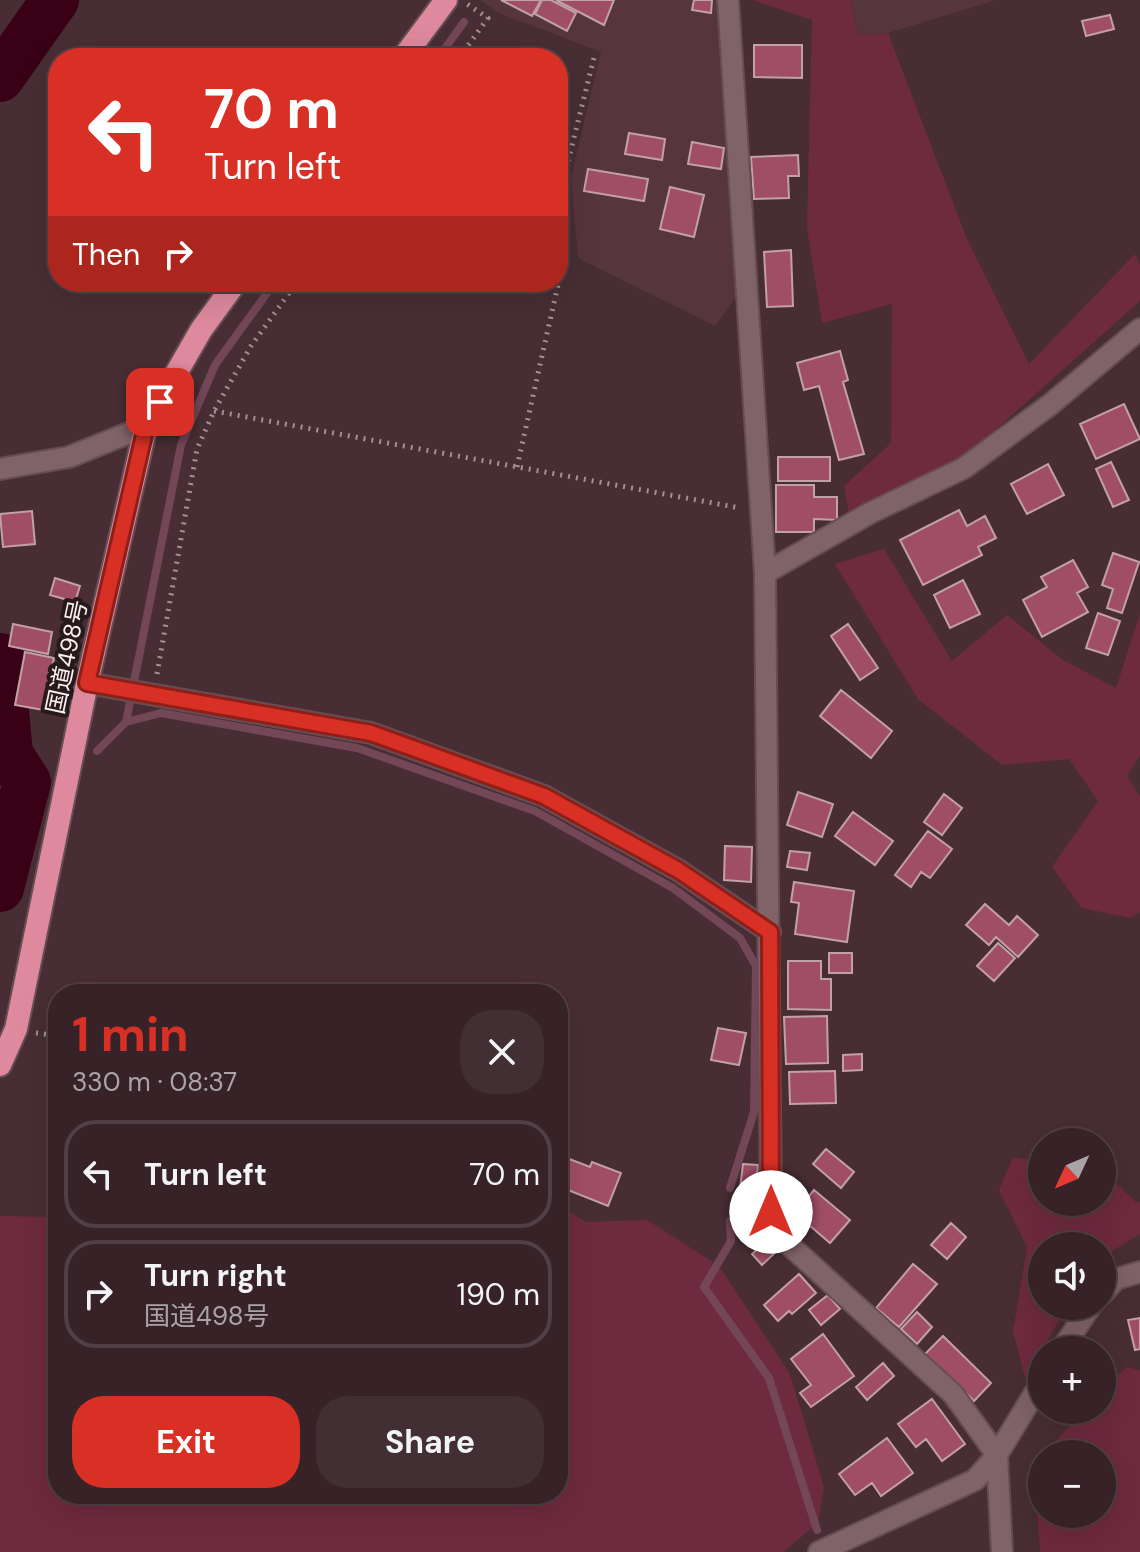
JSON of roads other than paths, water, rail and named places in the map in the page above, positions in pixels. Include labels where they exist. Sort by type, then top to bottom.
[{"type":"highway","points":[[410,48],[446,0]]},
{"type":"highway","name":"国道498号","points":[[0,1065],[16,1029],[87,683],[146,426],[201,330],[229,292]]},
{"type":"street","points":[[728,0],[765,573],[771,1212],[784,1240],[953,1394],[997,1455],[1002,1552]]},
{"type":"street","points":[[765,573],[870,513],[964,468],[1051,404],[1140,329]]},
{"type":"street","points":[[0,469],[69,457],[146,426]]},
{"type":"street","points":[[87,683],[371,733],[544,796],[678,870],[770,932]]},
{"type":"street","points":[[1116,1279],[1140,1272]]},
{"type":"street","points":[[819,1552],[975,1480],[997,1455],[1028,1404]]},
{"type":"waterway","points":[[0,78],[55,0]]},
{"type":"waterway","points":[[445,48],[464,22]]},
{"type":"waterway","points":[[126,722],[181,445],[215,365],[268,292]]},
{"type":"waterway","points":[[0,657],[9,754],[27,782],[0,888]]},
{"type":"waterway","points":[[97,751],[126,722],[161,713],[357,748],[535,811],[673,888],[740,938],[756,966],[754,1112],[730,1188]]},
{"type":"waterway","points":[[730,1221],[731,1241],[704,1287],[769,1378],[817,1530]]}]
